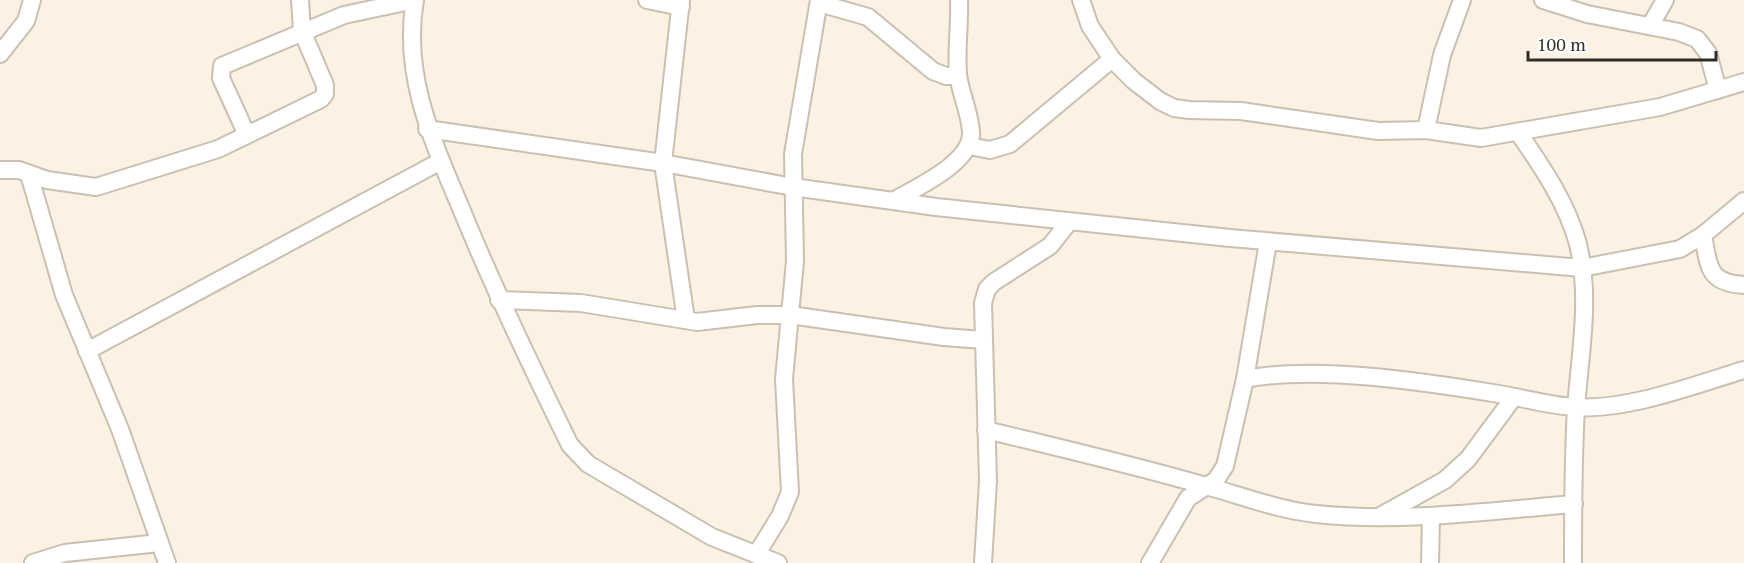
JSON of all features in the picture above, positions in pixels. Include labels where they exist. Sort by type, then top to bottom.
[{"type":"street","points":[[0,54],[26,21],[32,0]]},
{"type":"street","points":[[0,170],[19,170],[71,186],[96,187],[218,149],[321,99],[325,94],[325,85],[302,32],[300,0]]},
{"type":"street","points":[[248,135],[220,70],[222,66],[344,15],[415,0],[412,20],[414,67],[427,129],[499,300],[570,445],[588,464],[711,537],[778,563]]},
{"type":"street","points":[[647,0],[681,3],[663,163],[686,320]]},
{"type":"street","points":[[895,200],[942,172],[969,146],[972,135],[968,110],[958,76],[959,0]]},
{"type":"street","points":[[1081,0],[1089,26],[1112,59],[1134,81],[1174,108],[1242,111],[1378,131],[1426,130],[1481,138],[1660,107],[1744,82]]},
{"type":"street","points":[[1426,130],[1442,55],[1462,0]]},
{"type":"street","points":[[1543,0],[1587,14],[1650,26],[1696,39],[1708,53],[1718,90]]},
{"type":"street","points":[[1650,26],[1665,0]]},
{"type":"street","points":[[756,555],[780,516],[790,492],[784,378],[795,261],[793,154],[819,1],[868,17],[933,71],[946,76],[958,76]]},
{"type":"street","points":[[969,146],[990,150],[1010,144],[1112,59]]},
{"type":"street","points":[[427,129],[663,163],[793,187],[1069,222],[1268,242],[1582,268],[1680,249],[1703,235],[1744,201]]},
{"type":"street","points":[[1518,132],[1557,193],[1578,243],[1582,268],[1585,321],[1576,407],[1573,563]]},
{"type":"street","points":[[87,351],[441,161]]},
{"type":"street","points":[[29,174],[64,295],[120,429],[167,563]]},
{"type":"street","points":[[982,563],[988,515],[983,303],[987,289],[994,282],[1050,246],[1069,222]]},
{"type":"street","points":[[1703,235],[1710,270],[1720,280],[1744,285]]},
{"type":"street","points":[[1150,563],[1188,498],[1216,480],[1225,466],[1245,379],[1268,242]]},
{"type":"street","points":[[499,300],[581,303],[709,322],[757,315],[790,315],[934,336],[983,340]]},
{"type":"street","points":[[1245,379],[1284,374],[1344,376],[1464,388],[1576,407],[1636,401],[1744,370]]},
{"type":"street","points":[[1376,519],[1445,480],[1468,459],[1514,397]]},
{"type":"street","points":[[986,430],[1208,486],[1260,503],[1313,514],[1376,519],[1431,517],[1574,504]]},
{"type":"street","points":[[1430,563],[1431,517]]},
{"type":"street","points":[[33,563],[65,553],[159,543]]}]
